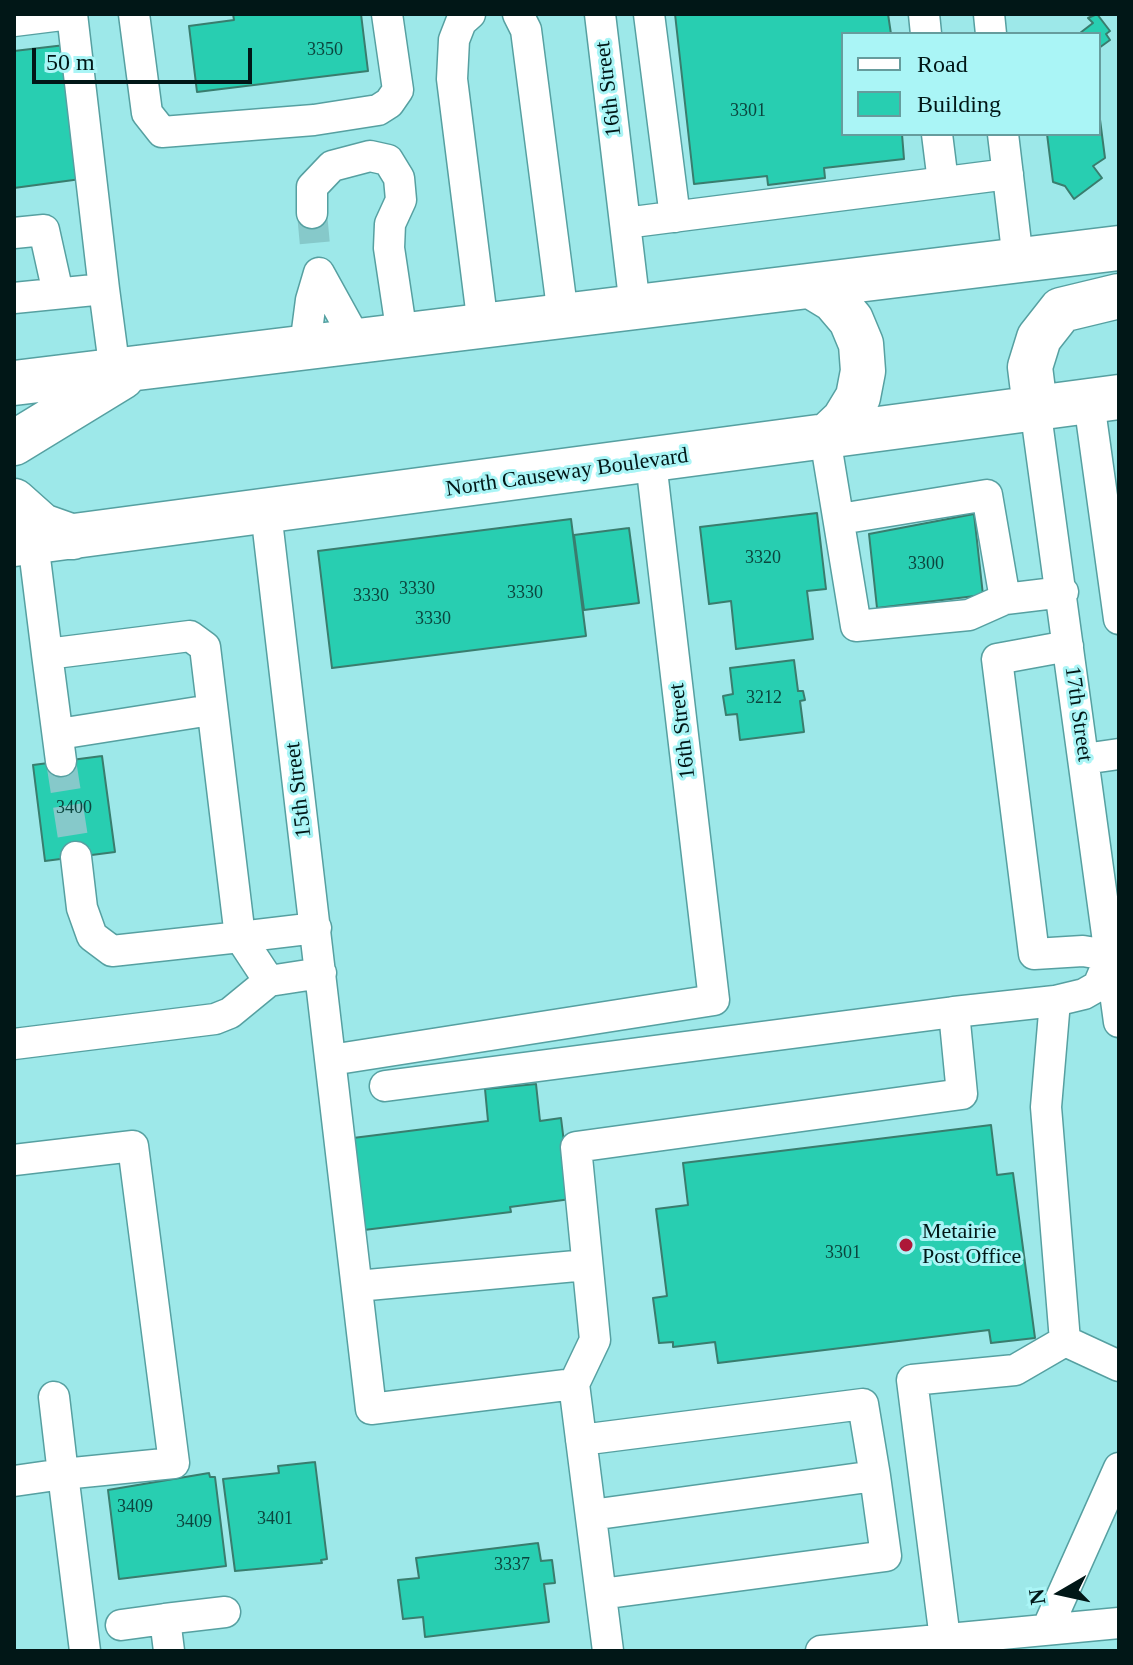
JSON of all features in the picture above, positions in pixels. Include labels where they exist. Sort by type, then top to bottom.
[{"type":"highway","points":[[14,383],[1119,248]]},
{"type":"highway","points":[[811,286],[834,300],[851,320],[861,344],[863,371],[858,397],[844,420],[825,438]]},
{"type":"highway","points":[[1035,407],[1030,367],[1039,338],[1061,310],[1119,296]]},
{"type":"highway","points":[[14,443],[124,371]]},
{"type":"highway","name":"North Causeway Boulevard","points":[[40,541],[1104,400]]},
{"type":"highway","points":[[14,501],[42,526],[40,541]]},
{"type":"street","points":[[14,21],[71,14],[104,289],[124,371]]},
{"type":"street","points":[[134,14],[147,113],[162,132],[314,120],[378,110],[389,103],[398,90],[387,14]]},
{"type":"street","points":[[470,14],[461,22],[454,40],[452,79],[483,326]]},
{"type":"street","points":[[518,14],[526,30],[563,316]]},
{"type":"street","name":"16th Street","points":[[600,14],[635,307]]},
{"type":"street","points":[[649,14],[675,217]]},
{"type":"street","points":[[937,136],[943,182]]},
{"type":"street","points":[[1003,136],[1018,260]]},
{"type":"street","points":[[312,213],[312,187],[332,166],[370,156],[388,160],[399,178],[401,200],[390,224],[389,248],[402,335]]},
{"type":"street","points":[[625,223],[1008,174]]},
{"type":"street","points":[[14,233],[44,230],[58,293]]},
{"type":"street","points":[[305,346],[318,264],[356,340]]},
{"type":"street","points":[[14,298],[104,289]]},
{"type":"street","points":[[1104,400],[1119,619]]},
{"type":"street","name":"17th Street","points":[[1035,407],[1114,957],[1119,1022]]},
{"type":"street","points":[[825,438],[856,626],[969,615],[1005,599],[1063,592]]},
{"type":"street","name":"16th Street","points":[[332,1065],[714,1000],[651,462]]},
{"type":"street","points":[[840,519],[987,495],[1005,599]]},
{"type":"street","name":"15th Street","points":[[266,512],[371,1409],[574,1384]]},
{"type":"street","points":[[40,541],[47,654],[60,748],[211,710]]},
{"type":"street","points":[[47,654],[190,636],[205,647],[240,937],[269,981]]},
{"type":"street","points":[[385,1086],[1055,1001],[1084,994],[1098,986],[1114,957],[1083,951],[1034,954],[997,659],[1068,646]]},
{"type":"street","points":[[1084,759],[1119,754]]},
{"type":"street","points":[[76,857],[82,908],[92,936],[112,951],[316,928]]},
{"type":"street","points":[[14,1044],[215,1019],[230,1013],[269,981],[321,973]]},
{"type":"street","points":[[1055,1001],[1046,1107],[1065,1341]]},
{"type":"street","points":[[608,1651],[574,1384],[595,1340],[576,1147],[962,1094],[954,1012]]},
{"type":"street","points":[[14,1160],[133,1146],[174,1463],[14,1481]]},
{"type":"street","points":[[357,1286],[587,1265]]},
{"type":"street","points":[[1065,1341],[1119,1366]]},
{"type":"street","points":[[945,1639],[912,1380],[1015,1370],[1065,1341]]},
{"type":"street","points":[[54,1397],[85,1651]]},
{"type":"street","points":[[581,1440],[863,1404],[886,1556],[601,1594]]},
{"type":"street","points":[[1047,1629],[1119,1468]]},
{"type":"street","points":[[591,1515],[875,1476]]},
{"type":"street","points":[[121,1625],[225,1612]]},
{"type":"street","points":[[165,1619],[169,1651]]},
{"type":"street","points":[[821,1651],[1047,1629],[1102,1633]]},
{"type":"building","points":[[233,14],[361,14],[368,71],[197,92],[189,26],[234,20]]},
{"type":"building","points":[[675,14],[888,14],[891,32],[841,32],[841,136],[902,136],[904,159],[824,168],[825,178],[768,185],[767,176],[694,184]]},
{"type":"building","points":[[1097,14],[1110,31],[1106,34],[1110,40],[1101,47],[1101,32],[1081,32],[1093,23],[1088,18]]},
{"type":"building","points":[[65,45],[81,179],[14,188],[14,51]]},
{"type":"building","points":[[1101,127],[1105,158],[1093,166],[1102,178],[1074,199],[1065,186],[1053,182],[1047,136],[1101,136]]},
{"type":"building","points":[[817,513],[826,589],[807,591],[813,639],[736,649],[731,601],[709,604],[700,527]]},
{"type":"building","points":[[974,514],[983,595],[877,608],[869,534]]},
{"type":"building","points":[[571,519],[586,636],[332,668],[318,551]]},
{"type":"building","points":[[629,528],[639,603],[584,610],[574,535]]},
{"type":"building","points":[[794,660],[798,691],[803,691],[805,700],[800,701],[804,732],[740,740],[737,714],[726,715],[723,696],[733,694],[730,668]]},
{"type":"building","points":[[102,756],[115,852],[45,861],[33,765]]},
{"type":"building","points":[[536,1084],[540,1121],[561,1118],[571,1199],[510,1207],[511,1212],[364,1230],[353,1138],[488,1121],[485,1089]]},
{"type":"building","points":[[991,1125],[997,1175],[1013,1173],[1035,1338],[991,1343],[989,1330],[718,1363],[715,1342],[673,1347],[673,1342],[659,1343],[653,1298],[667,1296],[656,1209],[688,1205],[683,1163]]},
{"type":"building","points":[[315,1462],[327,1559],[321,1560],[322,1563],[235,1571],[223,1479],[279,1473],[278,1466]]},
{"type":"building","points":[[209,1473],[210,1477],[215,1477],[226,1566],[119,1579],[108,1490]]},
{"type":"building","points":[[538,1543],[541,1561],[552,1560],[555,1583],[544,1584],[549,1622],[425,1637],[423,1617],[403,1619],[398,1580],[419,1578],[416,1558]]},
{"type":"tunnel","points":[[312,213],[316,256]]},
{"type":"tunnel","points":[[61,761],[76,857]]},
{"type":"place","name":"Metairie Post Office","points":[[906,1245]]}]
